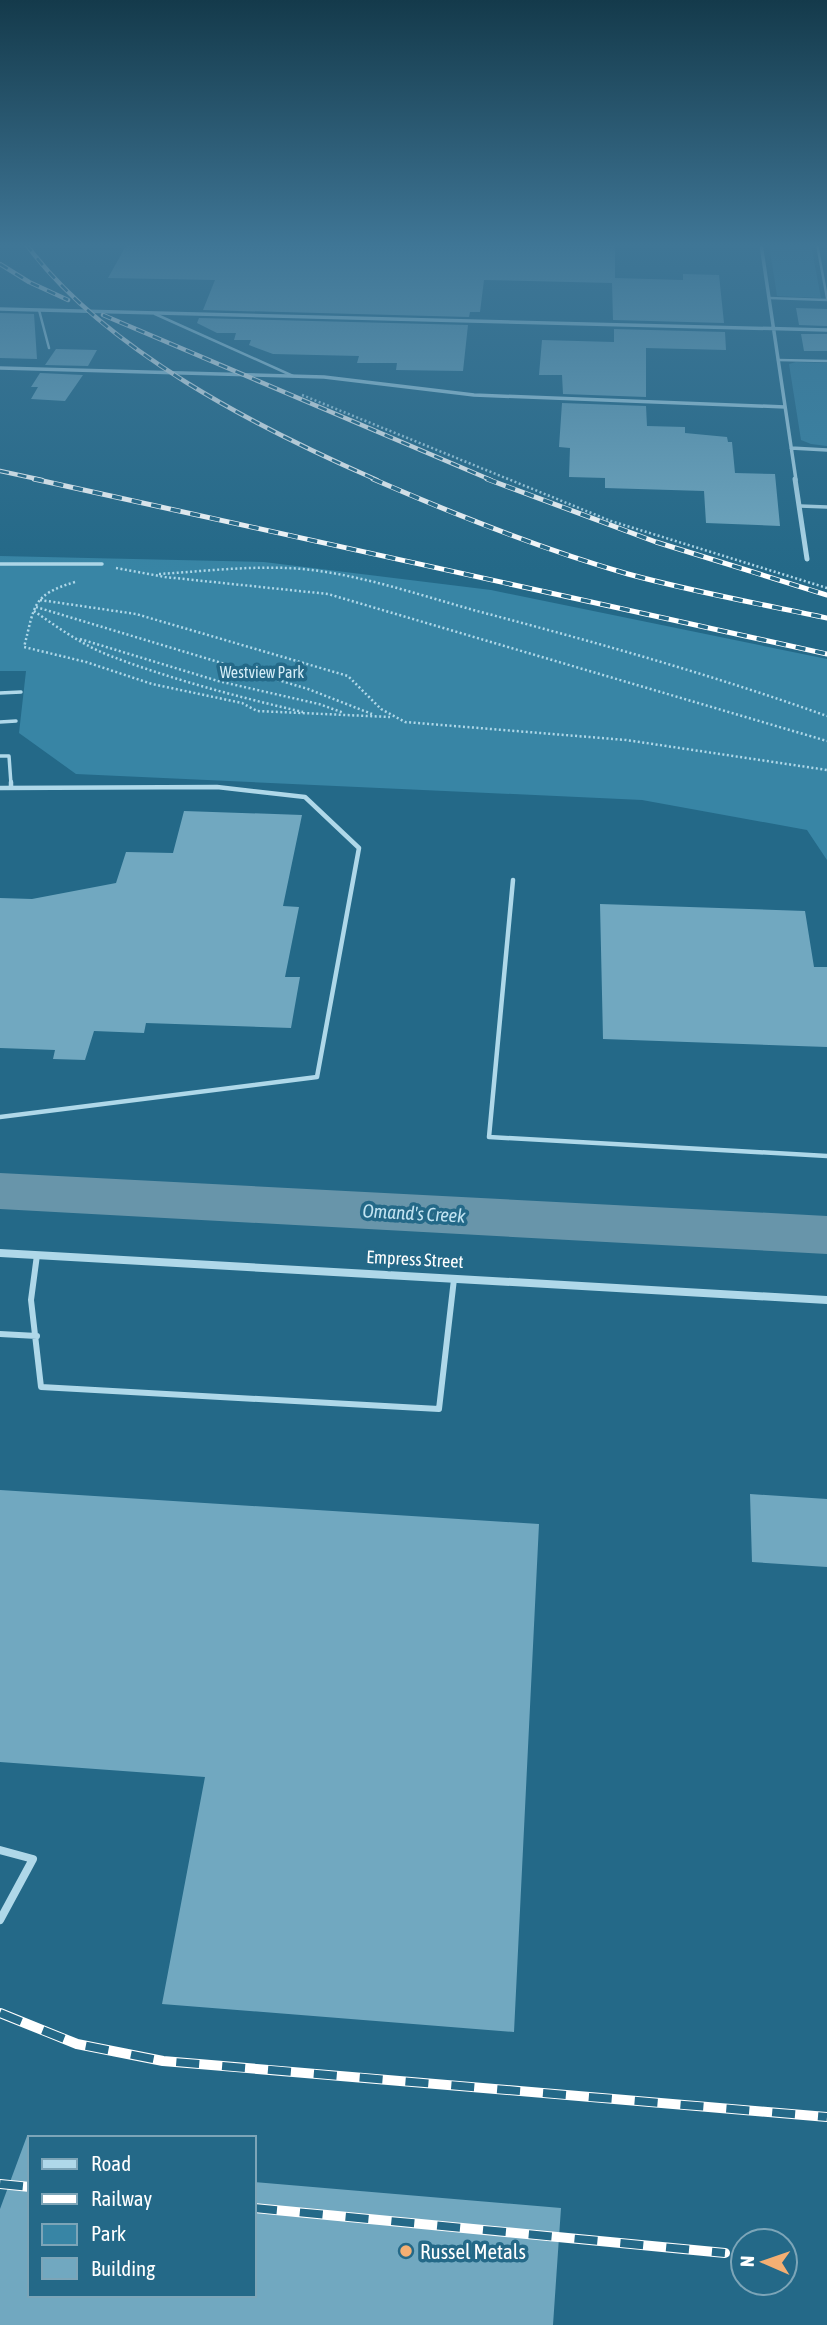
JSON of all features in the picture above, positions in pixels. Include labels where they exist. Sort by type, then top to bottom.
[{"type":"street","points":[[777,352],[807,559]]},
{"type":"street","points":[[0,368],[324,376],[494,396],[785,407]]},
{"type":"street","points":[[791,448],[827,450]]},
{"type":"street","name":"Empress Street","points":[[0,1253],[827,1300]]},
{"type":"lane","points":[[241,352],[293,376]]},
{"type":"lane","points":[[778,360],[827,361]]},
{"type":"lane","points":[[800,506],[827,507]]},
{"type":"lane","points":[[0,565],[102,564]]},
{"type":"lane","points":[[0,693],[21,692]]},
{"type":"lane","points":[[0,722],[16,721]]},
{"type":"lane","points":[[0,756],[9,756],[11,788]]},
{"type":"lane","points":[[0,788],[217,788],[305,797],[359,848],[317,1077],[0,1117]]},
{"type":"lane","points":[[513,880],[489,1138],[827,1156]]},
{"type":"lane","points":[[37,1255],[31,1300],[41,1387],[439,1409],[454,1279]]},
{"type":"lane","points":[[0,1334],[37,1336]]},
{"type":"lane","points":[[0,1850],[33,1859],[0,1920]]},
{"type":"path","points":[[301,394],[611,521],[827,588]]},
{"type":"path","points":[[102,564],[153,575],[328,594],[827,741]]},
{"type":"path","points":[[153,575],[274,568],[312,570],[546,629],[769,695],[827,716]]},
{"type":"path","points":[[123,574],[135,572]]},
{"type":"path","points":[[87,580],[49,590],[35,609],[24,647],[86,662],[152,684],[242,703],[257,710],[391,717],[405,722],[451,727],[626,740],[827,770]]},
{"type":"path","points":[[40,600],[90,605],[147,616],[348,676],[391,717]]},
{"type":"path","points":[[35,609],[73,637],[106,654],[254,701],[310,714]]},
{"type":"path","points":[[35,609],[308,689],[378,716]]},
{"type":"path","points":[[73,637],[218,681],[319,704],[349,715]]},
{"type":"green space","points":[[827,363],[827,446],[801,440],[789,364]]},
{"type":"green space","name":"Westview Park","points":[[0,556],[264,562],[491,590],[827,659],[827,860],[807,830],[642,800],[76,774],[19,733],[26,671],[0,671]]},
{"type":"building","points":[[0,352],[37,352],[37,359],[0,358]]},
{"type":"building","points":[[54,352],[96,352],[88,366],[45,365]]},
{"type":"building","points":[[269,352],[465,352],[463,371],[396,370],[397,363],[357,363],[359,356]]},
{"type":"building","points":[[541,352],[646,352],[646,397],[563,394],[562,375],[539,375]]},
{"type":"building","points":[[40,373],[83,375],[65,401],[31,399],[38,387],[31,387]]},
{"type":"building","points":[[562,403],[646,406],[647,426],[685,427],[685,433],[727,437],[728,442],[732,442],[735,473],[775,474],[780,526],[706,523],[704,491],[605,488],[605,478],[569,477],[570,448],[559,447]]},
{"type":"building","points":[[184,811],[302,815],[283,906],[299,907],[285,977],[300,977],[291,1028],[146,1023],[144,1033],[94,1031],[85,1060],[53,1059],[55,1050],[0,1048],[0,898],[32,899],[116,883],[126,852],[173,853]]},
{"type":"building","points":[[600,904],[805,911],[814,967],[827,967],[827,1047],[603,1039]]},
{"type":"building","points":[[0,1490],[539,1524],[514,2032],[162,2004],[205,1777],[0,1762]]},
{"type":"building","points":[[750,1494],[827,1499],[827,1567],[752,1562]]},
{"type":"building","name":"Russel Metals","points":[[28,2136],[28,2297],[256,2297],[256,2182],[561,2208],[553,2325],[0,2325],[0,2209]]},
{"type":"waterway","name":"Omand's Creek","points":[[0,1191],[827,1235]]},
{"type":"railway","points":[[141,352],[234,410],[377,480]]},
{"type":"railway","points":[[191,352],[491,480]]},
{"type":"railway","points":[[0,471],[42,480]]},
{"type":"railway","points":[[34,479],[827,654]]},
{"type":"railway","points":[[373,479],[499,531],[595,564],[678,586],[827,618]]},
{"type":"railway","points":[[487,479],[656,542],[827,595]]},
{"type":"railway","points":[[0,2013],[77,2044],[163,2061],[827,2117]]},
{"type":"railway","points":[[0,2184],[28,2187]]},
{"type":"railway","points":[[256,2208],[725,2253]]},
{"type":"place","name":"Russel Metals","points":[[406,2251]]}]
